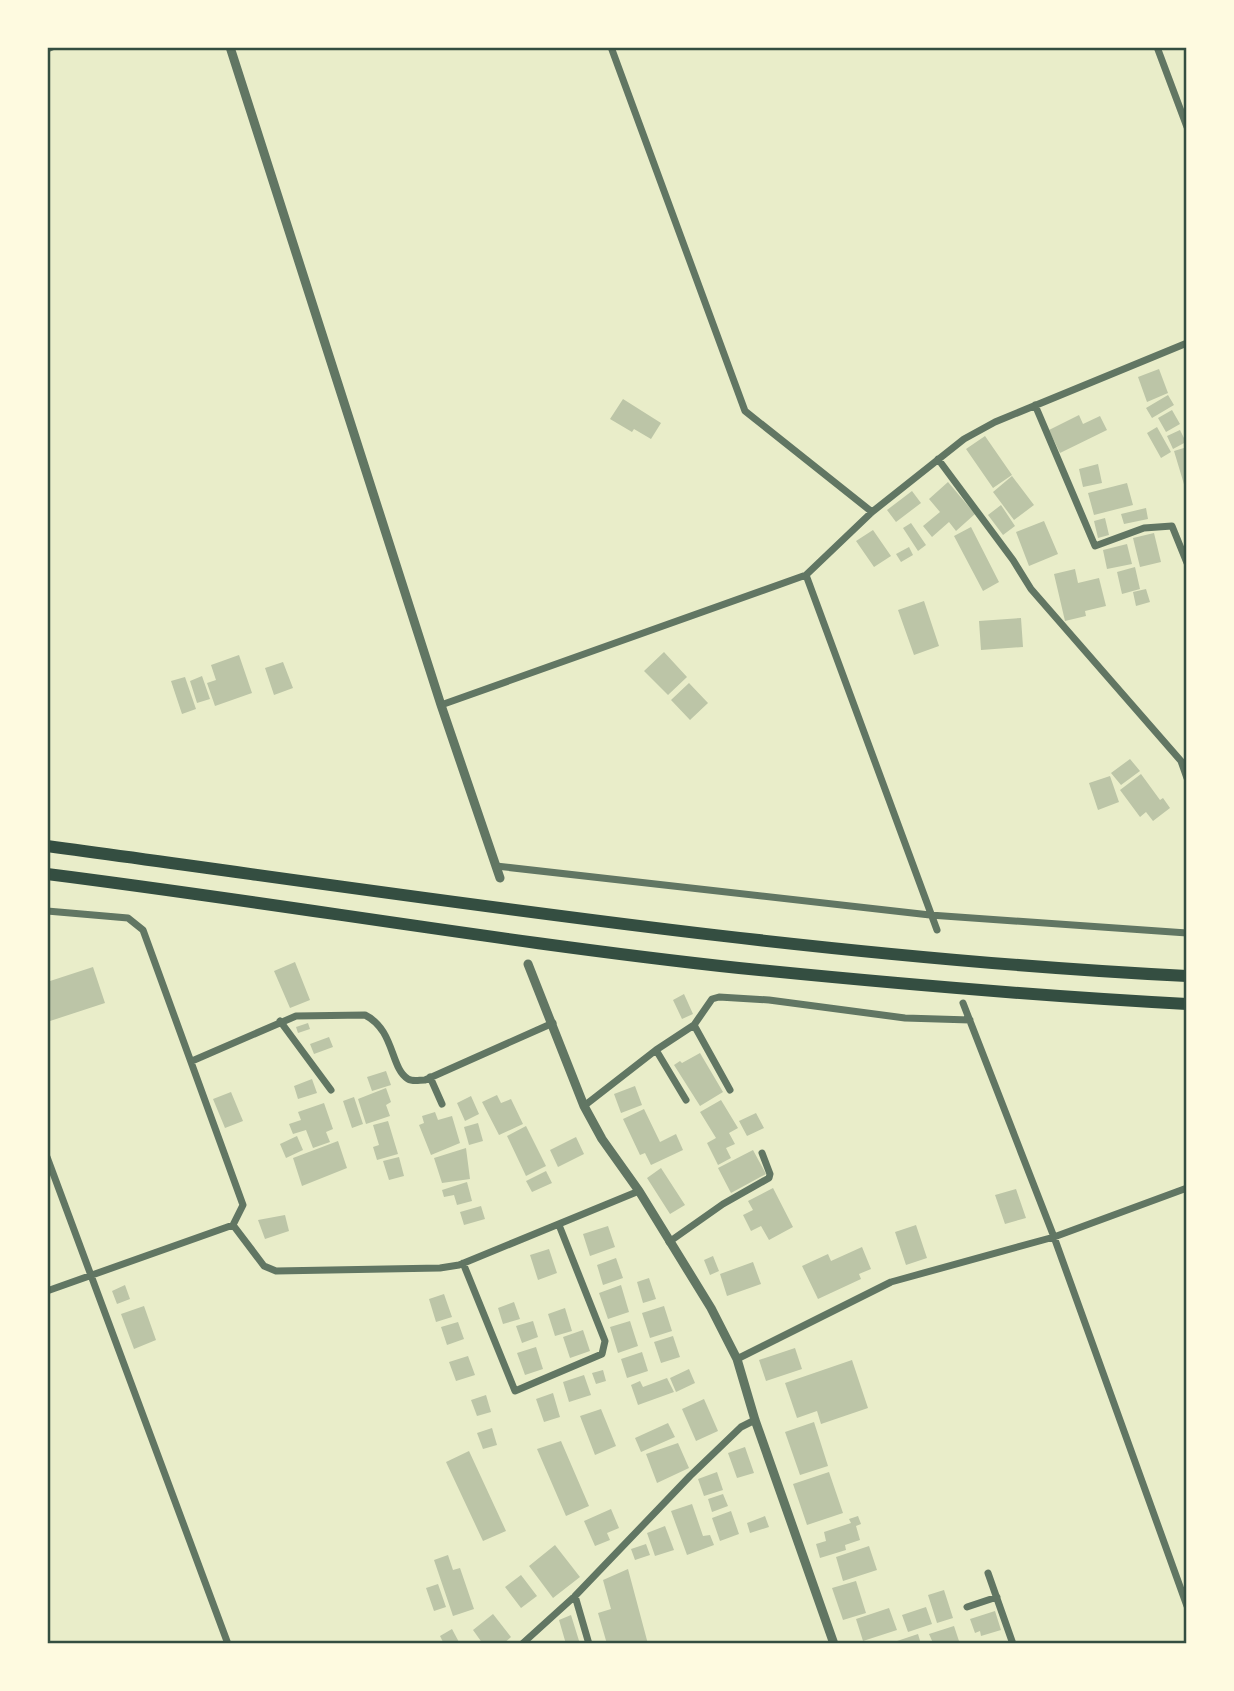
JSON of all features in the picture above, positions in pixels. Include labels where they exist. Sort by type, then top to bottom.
[{"type":"highway","points":[[47,846],[546,915],[753,940],[1093,972],[1187,976]]},
{"type":"highway","points":[[47,874],[738,968],[984,991],[1187,1004]]},
{"type":"street","points":[[230,47],[441,705],[500,878]]},
{"type":"street","points":[[611,47],[745,411],[872,512]]},
{"type":"street","points":[[1157,47],[1187,127]]},
{"type":"street","points":[[441,705],[806,575],[872,512],[964,439],[995,422],[1187,344]]},
{"type":"street","points":[[1035,405],[1096,546],[1144,528],[1172,526],[1187,563]]},
{"type":"street","points":[[938,459],[1013,559],[1031,589],[1181,761],[1187,778]]},
{"type":"street","points":[[806,575],[937,930]]},
{"type":"street","points":[[496,866],[930,915],[1187,933]]},
{"type":"street","points":[[47,911],[128,918],[143,930],[243,1205],[233,1225],[47,1291]]},
{"type":"street","points":[[527,964],[584,1106],[602,1139],[639,1191],[711,1308],[737,1359],[755,1420],[834,1644]]},
{"type":"street","points":[[584,1106],[656,1050],[694,1025],[712,999],[719,997],[769,1000],[905,1018],[970,1020]]},
{"type":"street","points":[[963,1003],[1054,1237],[1187,1606]]},
{"type":"street","points":[[192,1061],[296,1016],[365,1015],[375,1020],[383,1030],[403,1074],[413,1081],[430,1077],[552,1023]]},
{"type":"street","points":[[280,1021],[331,1090]]},
{"type":"street","points":[[694,1025],[730,1090]]},
{"type":"street","points":[[656,1050],[685,1100]]},
{"type":"street","points":[[430,1077],[442,1104]]},
{"type":"street","points":[[669,1242],[723,1204],[769,1178],[762,1153]]},
{"type":"street","points":[[47,1157],[228,1644]]},
{"type":"street","points":[[737,1359],[891,1282],[1054,1237],[1187,1188]]},
{"type":"street","points":[[233,1225],[264,1266],[276,1271],[440,1268],[463,1264],[639,1191]]},
{"type":"street","points":[[463,1264],[515,1391],[602,1354],[605,1341],[559,1225]]},
{"type":"street","points":[[522,1644],[575,1596],[690,1476],[741,1427],[755,1420]]},
{"type":"street","points":[[988,1573],[1013,1644]]},
{"type":"street","points":[[575,1596],[589,1644]]},
{"type":"street","points":[[967,1607],[997,1597]]},
{"type":"building","points":[[1159,369],[1168,393],[1147,402],[1138,377]]},
{"type":"building","points":[[1168,395],[1174,405],[1152,418],[1146,408]]},
{"type":"building","points":[[623,399],[661,423],[651,439],[610,419]]},
{"type":"building","points":[[1172,410],[1180,424],[1166,432],[1158,418]]},
{"type":"building","points":[[1079,415],[1083,424],[1100,416],[1107,430],[1060,453],[1049,430]]},
{"type":"building","points":[[1157,427],[1171,452],[1161,458],[1147,433]]},
{"type":"building","points":[[1180,430],[1186,442],[1173,449],[1167,436]]},
{"type":"building","points":[[985,436],[1012,475],[993,488],[966,449]]},
{"type":"building","points":[[1187,447],[1187,491],[1186,491],[1174,451]]},
{"type":"building","points":[[1098,464],[1102,483],[1083,487],[1079,469]]},
{"type":"building","points":[[1012,476],[1034,505],[1014,520],[993,492]]},
{"type":"building","points":[[948,482],[975,514],[956,531],[949,522],[932,537],[923,526],[940,512],[929,499]]},
{"type":"building","points":[[1127,483],[1133,505],[1094,515],[1088,493]]},
{"type":"building","points":[[912,491],[921,503],[896,522],[887,510]]},
{"type":"building","points":[[1001,505],[1015,526],[1003,535],[988,515]]},
{"type":"building","points":[[1146,508],[1148,519],[1124,524],[1121,514]]},
{"type":"building","points":[[1105,518],[1109,535],[1098,538],[1094,521]]},
{"type":"building","points":[[1044,521],[1058,554],[1029,566],[1016,532]]},
{"type":"building","points":[[911,523],[926,545],[918,551],[903,528]]},
{"type":"building","points":[[971,527],[999,582],[983,591],[954,536]]},
{"type":"building","points":[[873,530],[891,556],[874,567],[856,541]]},
{"type":"building","points":[[1154,533],[1161,562],[1140,567],[1133,538]]},
{"type":"building","points":[[1127,544],[1132,564],[1107,569],[1103,550]]},
{"type":"building","points":[[909,547],[913,555],[901,562],[896,554]]},
{"type":"building","points":[[1135,567],[1140,589],[1122,594],[1117,572]]},
{"type":"building","points":[[1075,569],[1078,583],[1099,578],[1106,606],[1085,611],[1086,616],[1065,621],[1054,574]]},
{"type":"building","points":[[1146,589],[1150,602],[1136,606],[1133,592]]},
{"type":"building","points":[[924,601],[939,646],[914,655],[898,610]]},
{"type":"building","points":[[1021,618],[1023,647],[981,650],[979,621]]},
{"type":"building","points":[[664,652],[687,677],[668,695],[644,671]]},
{"type":"building","points":[[239,655],[252,693],[215,706],[207,683],[216,680],[211,665]]},
{"type":"building","points":[[283,662],[293,688],[274,695],[265,668]]},
{"type":"building","points":[[202,676],[210,699],[197,703],[190,681]]},
{"type":"building","points":[[185,677],[196,709],[182,714],[171,681]]},
{"type":"building","points":[[689,683],[708,703],[690,720],[671,700]]},
{"type":"building","points":[[1130,759],[1140,771],[1121,785],[1111,773]]},
{"type":"building","points":[[1141,774],[1160,800],[1163,798],[1170,808],[1153,821],[1146,812],[1140,817],[1120,790]]},
{"type":"building","points":[[1110,776],[1119,802],[1098,810],[1089,783]]},
{"type":"building","points":[[295,962],[310,1000],[290,1008],[274,971]]},
{"type":"building","points":[[93,967],[105,1003],[47,1022],[47,982]]},
{"type":"building","points":[[684,994],[693,1014],[682,1019],[673,1000]]},
{"type":"building","points":[[308,1023],[310,1029],[298,1033],[296,1027]]},
{"type":"building","points":[[329,1037],[333,1047],[314,1054],[310,1044]]},
{"type":"building","points":[[700,1053],[723,1092],[700,1106],[674,1065]]},
{"type":"building","points":[[386,1071],[391,1085],[372,1091],[367,1077]]},
{"type":"building","points":[[312,1079],[317,1093],[298,1099],[294,1086]]},
{"type":"building","points":[[635,1086],[642,1105],[621,1113],[614,1094]]},
{"type":"building","points":[[386,1088],[391,1102],[386,1105],[390,1116],[366,1124],[358,1099]]},
{"type":"building","points":[[231,1092],[243,1121],[225,1128],[213,1099]]},
{"type":"building","points":[[497,1095],[501,1103],[511,1099],[523,1124],[499,1135],[482,1102]]},
{"type":"building","points":[[471,1096],[479,1114],[465,1121],[457,1103]]},
{"type":"building","points":[[354,1097],[363,1124],[352,1128],[343,1101]]},
{"type":"building","points":[[721,1100],[738,1128],[729,1133],[735,1144],[726,1148],[731,1158],[718,1165],[707,1143],[716,1138],[700,1112]]},
{"type":"building","points":[[324,1103],[333,1129],[326,1132],[330,1142],[313,1148],[306,1130],[293,1134],[289,1124],[301,1120],[298,1112]]},
{"type":"building","points":[[644,1109],[660,1142],[676,1134],[683,1150],[651,1165],[645,1153],[640,1155],[623,1119]]},
{"type":"building","points":[[435,1112],[438,1120],[452,1116],[460,1143],[431,1155],[419,1125],[424,1123],[422,1116]]},
{"type":"building","points":[[756,1113],[764,1128],[747,1136],[739,1121]]},
{"type":"building","points":[[388,1121],[398,1154],[377,1160],[373,1147],[379,1145],[373,1125]]},
{"type":"building","points":[[478,1123],[483,1141],[469,1145],[464,1127]]},
{"type":"building","points":[[526,1126],[546,1166],[526,1176],[507,1136]]},
{"type":"building","points":[[297,1136],[303,1150],[286,1158],[280,1144]]},
{"type":"building","points":[[576,1137],[584,1154],[558,1167],[550,1150]]},
{"type":"building","points":[[338,1141],[347,1168],[302,1186],[293,1158]]},
{"type":"building","points":[[466,1148],[470,1179],[442,1183],[434,1158]]},
{"type":"building","points":[[753,1150],[766,1174],[731,1193],[718,1168]]},
{"type":"building","points":[[399,1157],[404,1176],[389,1180],[383,1161]]},
{"type":"building","points":[[661,1168],[685,1205],[670,1214],[647,1178]]},
{"type":"building","points":[[546,1171],[552,1183],[532,1192],[526,1181]]},
{"type":"building","points":[[467,1182],[472,1201],[457,1205],[454,1195],[444,1197],[442,1190]]},
{"type":"building","points":[[773,1188],[793,1227],[769,1240],[761,1226],[751,1231],[743,1215],[753,1210],[748,1201]]},
{"type":"building","points":[[1016,1189],[1026,1218],[1005,1224],[995,1195]]},
{"type":"building","points":[[481,1206],[485,1219],[464,1225],[460,1212]]},
{"type":"building","points":[[285,1215],[289,1231],[265,1239],[258,1220]]},
{"type":"building","points":[[916,1225],[927,1258],[906,1265],[895,1232]]},
{"type":"building","points":[[608,1226],[615,1247],[590,1256],[583,1234]]},
{"type":"building","points":[[862,1247],[871,1269],[859,1274],[861,1279],[818,1299],[802,1266],[828,1254],[831,1261]]},
{"type":"building","points":[[549,1249],[557,1273],[538,1280],[530,1255]]},
{"type":"building","points":[[713,1256],[719,1271],[710,1275],[704,1260]]},
{"type":"building","points":[[616,1258],[623,1278],[603,1285],[597,1265]]},
{"type":"building","points":[[753,1262],[761,1284],[727,1296],[720,1274]]},
{"type":"building","points":[[649,1278],[656,1299],[643,1303],[637,1282]]},
{"type":"building","points":[[125,1285],[130,1299],[117,1304],[112,1291]]},
{"type":"building","points":[[621,1285],[629,1312],[608,1319],[599,1293]]},
{"type":"building","points":[[444,1294],[452,1317],[436,1322],[429,1299]]},
{"type":"building","points":[[514,1302],[520,1319],[503,1324],[498,1308]]},
{"type":"building","points":[[144,1306],[156,1340],[134,1349],[121,1314]]},
{"type":"building","points":[[664,1306],[672,1331],[650,1338],[642,1313]]},
{"type":"building","points":[[565,1308],[572,1331],[555,1336],[548,1314]]},
{"type":"building","points":[[533,1321],[538,1337],[522,1343],[516,1326]]},
{"type":"building","points":[[630,1321],[638,1346],[618,1353],[610,1327]]},
{"type":"building","points":[[458,1322],[464,1339],[447,1345],[441,1327]]},
{"type":"building","points":[[583,1330],[590,1351],[570,1358],[563,1337]]},
{"type":"building","points":[[673,1336],[680,1357],[661,1363],[654,1342]]},
{"type":"building","points":[[536,1347],[543,1369],[525,1375],[517,1353]]},
{"type":"building","points":[[795,1348],[802,1369],[766,1381],[759,1360]]},
{"type":"building","points":[[642,1352],[648,1371],[627,1378],[621,1359]]},
{"type":"building","points":[[468,1356],[475,1375],[456,1381],[449,1362]]},
{"type":"building","points":[[852,1360],[868,1408],[821,1424],[817,1411],[797,1418],[785,1383]]},
{"type":"building","points":[[689,1369],[695,1383],[676,1392],[670,1378]]},
{"type":"building","points":[[603,1370],[606,1381],[596,1384],[592,1373]]},
{"type":"building","points":[[584,1375],[591,1395],[569,1402],[563,1382]]},
{"type":"building","points":[[667,1378],[674,1392],[638,1405],[631,1385],[640,1381],[643,1387]]},
{"type":"building","points":[[553,1393],[560,1417],[544,1422],[536,1399]]},
{"type":"building","points":[[486,1395],[491,1412],[477,1416],[471,1400]]},
{"type":"building","points":[[704,1399],[718,1431],[696,1441],[682,1409]]},
{"type":"building","points":[[601,1409],[616,1446],[595,1455],[580,1416]]},
{"type":"building","points":[[814,1422],[828,1466],[800,1475],[785,1432]]},
{"type":"building","points":[[668,1423],[675,1437],[641,1452],[635,1438]]},
{"type":"building","points":[[492,1428],[497,1445],[483,1449],[477,1433]]},
{"type":"building","points":[[561,1441],[589,1506],[566,1516],[537,1449]]},
{"type":"building","points":[[678,1443],[689,1468],[657,1483],[646,1454]]},
{"type":"building","points":[[745,1447],[754,1473],[737,1478],[728,1453]]},
{"type":"building","points":[[469,1451],[506,1531],[483,1541],[446,1462]]},
{"type":"building","points":[[717,1472],[723,1490],[704,1496],[698,1479]]},
{"type":"building","points":[[829,1472],[843,1513],[807,1525],[793,1484]]},
{"type":"building","points":[[723,1494],[728,1506],[712,1512],[708,1499]]},
{"type":"building","points":[[692,1504],[703,1536],[710,1535],[714,1545],[687,1555],[671,1511]]},
{"type":"building","points":[[611,1509],[619,1528],[607,1533],[610,1540],[595,1546],[584,1521]]},
{"type":"building","points":[[731,1511],[739,1534],[720,1541],[712,1518]]},
{"type":"building","points":[[765,1516],[769,1527],[750,1533],[747,1523]]},
{"type":"building","points":[[858,1516],[861,1524],[856,1526],[860,1540],[845,1545],[846,1550],[820,1558],[816,1544],[826,1541],[824,1532],[851,1523],[849,1519]]},
{"type":"building","points":[[665,1526],[674,1550],[655,1556],[647,1533]]},
{"type":"building","points":[[646,1544],[650,1555],[635,1560],[631,1549]]},
{"type":"building","points":[[555,1545],[580,1577],[553,1598],[529,1566]]},
{"type":"building","points":[[869,1546],[877,1570],[843,1581],[836,1557]]},
{"type":"building","points":[[448,1555],[453,1570],[460,1568],[474,1609],[453,1616],[434,1560]]},
{"type":"building","points":[[628,1569],[648,1644],[607,1644],[598,1613],[611,1609],[603,1580]]},
{"type":"building","points":[[521,1575],[537,1596],[521,1608],[505,1587]]},
{"type":"building","points":[[856,1581],[866,1613],[843,1620],[832,1588]]},
{"type":"building","points":[[438,1584],[446,1607],[434,1611],[426,1588]]},
{"type":"building","points":[[944,1590],[953,1618],[937,1623],[928,1595]]},
{"type":"building","points":[[926,1607],[932,1624],[908,1632],[902,1615]]},
{"type":"building","points":[[889,1608],[897,1630],[863,1641],[856,1619]]},
{"type":"building","points":[[995,1611],[1001,1630],[981,1636],[980,1631],[975,1633],[970,1619]]},
{"type":"building","points":[[493,1614],[511,1637],[503,1644],[483,1644],[473,1630]]},
{"type":"building","points":[[571,1615],[580,1644],[566,1644],[559,1620]]},
{"type":"building","points":[[954,1626],[959,1641],[952,1644],[938,1644],[938,1641],[933,1643],[929,1634]]},
{"type":"building","points":[[452,1629],[460,1644],[444,1644],[440,1636]]},
{"type":"building","points":[[918,1634],[921,1644],[891,1644],[891,1643]]}]
